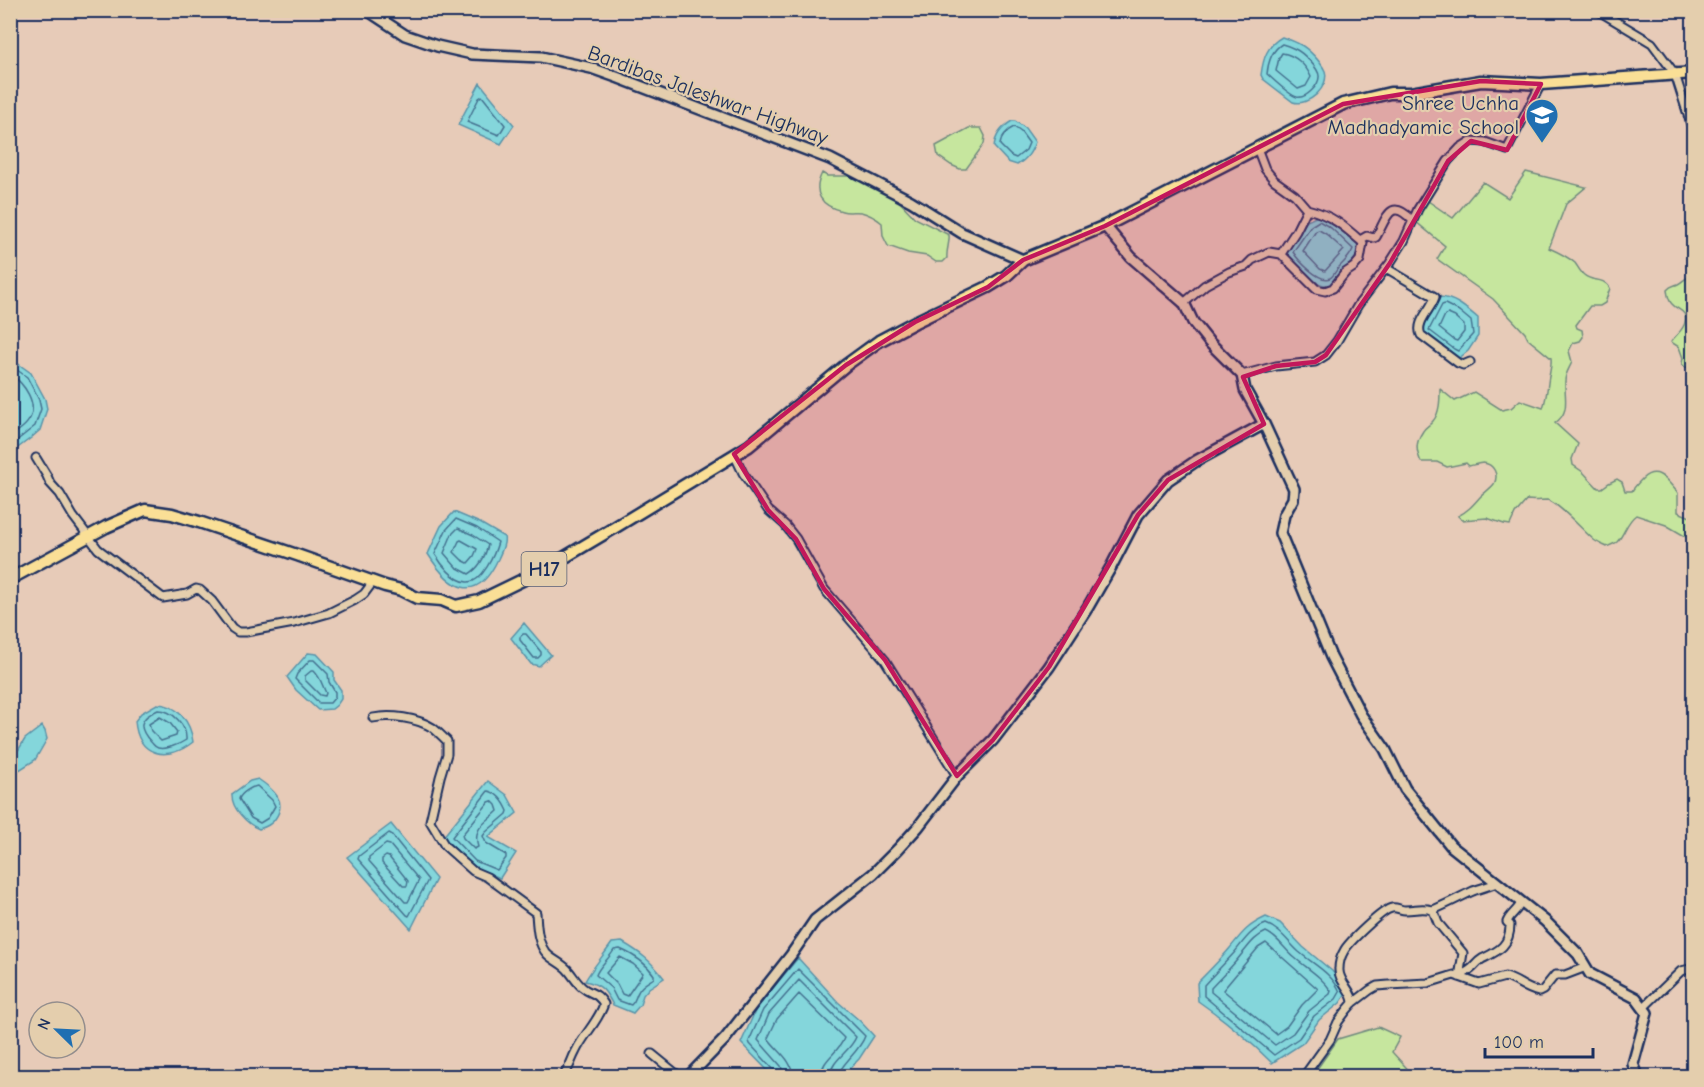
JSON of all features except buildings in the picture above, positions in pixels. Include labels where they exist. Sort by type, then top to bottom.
[{"type":"main road","points":[[1023,260],[1106,226],[1343,104],[1389,93],[1411,93],[1481,81],[1540,84],[1694,73]]},
{"type":"main road","name":"H17","points":[[10,579],[89,536],[145,510],[172,514],[287,551],[401,590],[417,598],[442,600],[456,606],[478,601],[554,564],[749,446],[846,365],[879,341],[988,287],[1006,276],[1023,260]]},
{"type":"street","name":"Bardibas Jaleshwar Highway","points":[[367,10],[405,35],[437,46],[472,54],[541,57],[591,68],[619,78],[830,159],[911,201],[962,233],[1023,260]]},
{"type":"street","points":[[1597,10],[1652,43],[1675,74],[1694,134]]},
{"type":"street","points":[[1242,375],[1276,366],[1315,362],[1326,354],[1404,241],[1412,220],[1442,169],[1465,144],[1476,140],[1507,150],[1540,84]]},
{"type":"street","points":[[1184,303],[1205,285],[1246,266],[1252,260],[1269,252],[1281,254],[1316,289],[1325,291],[1333,288],[1360,260],[1363,243],[1333,218],[1307,209],[1295,195],[1274,180],[1265,169],[1257,148]]},
{"type":"street","points":[[1281,254],[1307,209]]},
{"type":"street","points":[[1360,240],[1367,236],[1376,237],[1393,210],[1402,211],[1412,220]]},
{"type":"street","points":[[1106,226],[1131,257],[1184,303],[1193,322],[1209,342],[1242,375],[1245,390],[1264,424],[1294,489],[1293,499],[1284,515],[1280,533],[1331,657],[1361,715],[1384,749],[1405,789],[1451,846],[1545,921],[1578,954],[1590,974],[1636,998],[1647,1013],[1633,1064],[1638,1077]]},
{"type":"street","points":[[1386,268],[1435,297],[1420,325],[1421,335],[1458,363],[1463,365],[1470,362]]},
{"type":"street","points":[[689,1077],[725,1039],[791,955],[815,920],[873,874],[898,849],[957,776],[993,740],[1049,667],[1088,607],[1138,515],[1168,480],[1196,461],[1264,424]]},
{"type":"street","points":[[734,454],[743,473],[768,510],[785,525],[796,539],[824,589],[885,660],[957,776]]},
{"type":"street","points":[[36,458],[50,483],[98,549],[163,598],[187,594],[196,589],[200,590],[212,601],[227,623],[238,632],[256,631],[317,618],[355,600],[364,594],[373,582]]},
{"type":"street","points":[[373,718],[381,716],[408,719],[431,727],[447,741],[447,754],[430,821],[435,830],[445,846],[473,871],[487,877],[536,912],[538,933],[547,953],[568,970],[585,990],[593,992],[604,1004],[598,1018],[576,1051],[571,1067],[563,1077]]},
{"type":"street","points":[[1353,1002],[1353,997],[1339,976],[1344,950],[1381,913],[1392,908],[1404,910],[1421,907],[1433,910],[1478,889],[1497,883]]},
{"type":"street","points":[[1459,977],[1479,960],[1493,955],[1506,944],[1511,929],[1507,922],[1508,918],[1521,902]]},
{"type":"street","points":[[1433,910],[1438,923],[1463,953],[1459,977]]},
{"type":"street","points":[[1304,1077],[1353,1002],[1377,986],[1428,983],[1454,975],[1479,984],[1505,977],[1524,988],[1539,992],[1556,975],[1565,975],[1586,967]]},
{"type":"street","points":[[1643,1008],[1681,971],[1694,968]]},
{"type":"street","points":[[652,1054],[679,1077]]},
{"type":"highlighted area","points":[[1481,81],[1541,84],[1507,150],[1471,141],[1448,161],[1390,263],[1326,355],[1315,362],[1276,366],[1243,377],[1264,424],[1168,480],[1138,515],[1049,667],[993,740],[957,776],[885,660],[824,589],[796,539],[768,510],[734,454],[846,365],[915,322],[988,287],[1023,260],[1105,226],[1343,104]]},
{"type":"green space","points":[[969,128],[981,128],[985,136],[984,144],[966,169],[960,169],[938,156],[936,146]]},
{"type":"green space","points":[[1526,172],[1586,187],[1566,204],[1549,248],[1575,263],[1587,277],[1604,282],[1610,288],[1605,303],[1600,306],[1590,306],[1576,325],[1582,330],[1583,337],[1580,341],[1573,343],[1569,351],[1572,362],[1565,378],[1566,404],[1563,414],[1555,423],[1578,444],[1572,459],[1573,465],[1598,488],[1617,479],[1622,482],[1625,491],[1632,491],[1648,475],[1653,473],[1662,476],[1678,493],[1678,512],[1693,518],[1693,537],[1691,538],[1666,525],[1636,515],[1617,542],[1607,547],[1594,540],[1564,511],[1547,500],[1527,500],[1515,514],[1510,525],[1487,518],[1462,520],[1458,516],[1470,508],[1494,484],[1496,477],[1493,468],[1483,463],[1469,466],[1466,463],[1447,467],[1437,462],[1421,462],[1417,451],[1420,435],[1437,414],[1440,389],[1455,401],[1474,392],[1502,410],[1511,408],[1520,400],[1543,408],[1551,358],[1528,339],[1493,299],[1437,259],[1445,246],[1415,221],[1428,201],[1453,218],[1483,182],[1508,198]]},
{"type":"green space","points":[[822,173],[827,176],[854,176],[894,196],[915,218],[949,235],[947,258],[943,262],[936,262],[927,256],[908,253],[888,246],[883,236],[882,223],[877,219],[861,212],[844,212],[829,206],[820,198],[818,192]]},
{"type":"green space","points":[[1694,275],[1693,368],[1682,364],[1683,358],[1679,347],[1671,342],[1683,328],[1686,318],[1684,313],[1671,302],[1667,290]]},
{"type":"green space","points":[[1378,1027],[1400,1037],[1392,1052],[1414,1076],[1312,1076],[1338,1039]]},
{"type":"water","points":[[1282,37],[1306,49],[1325,71],[1326,77],[1321,89],[1305,102],[1293,102],[1261,75],[1267,53]]},
{"type":"water","points":[[480,83],[514,125],[501,144],[458,125]]},
{"type":"water","points":[[1012,121],[1025,128],[1035,142],[1028,155],[1017,165],[1008,162],[994,147],[1000,132]]},
{"type":"water","points":[[1320,215],[1347,233],[1359,247],[1356,257],[1343,272],[1332,284],[1326,285],[1306,275],[1286,251],[1307,221]]},
{"type":"water","points":[[1440,297],[1456,302],[1478,318],[1478,336],[1468,351],[1458,359],[1420,331]]},
{"type":"water","points":[[10,358],[31,373],[45,399],[47,409],[40,430],[11,453]]},
{"type":"water","points":[[454,512],[504,537],[503,548],[490,574],[481,583],[472,587],[463,587],[454,583],[436,566],[428,554],[441,526]]},
{"type":"water","points":[[524,623],[551,655],[539,666],[531,664],[511,638]]},
{"type":"water","points":[[308,653],[317,654],[334,672],[334,680],[341,690],[341,699],[332,709],[318,710],[296,690],[287,677]]},
{"type":"water","points":[[157,704],[171,707],[182,715],[193,742],[174,752],[164,754],[148,749],[137,733],[135,721],[141,713]]},
{"type":"water","points":[[42,726],[47,739],[35,760],[16,772],[11,765],[11,758],[25,739]]},
{"type":"water","points":[[258,779],[277,796],[280,807],[273,821],[268,826],[259,829],[241,815],[232,799],[232,794],[250,781]]},
{"type":"water","points":[[488,781],[507,795],[517,813],[488,837],[516,853],[500,878],[472,866],[443,837]]},
{"type":"water","points":[[391,824],[436,879],[411,929],[347,857]]},
{"type":"water","points":[[1266,917],[1280,923],[1303,947],[1332,971],[1344,985],[1347,993],[1340,1003],[1319,1020],[1303,1043],[1272,1063],[1236,1030],[1198,1001],[1197,983],[1246,930]]},
{"type":"water","points":[[622,942],[645,958],[664,978],[649,988],[633,1013],[613,1005],[602,989],[585,981],[612,943]]},
{"type":"water","points":[[798,958],[838,1002],[874,1036],[859,1059],[842,1076],[773,1076],[741,1043],[757,1007]]},
{"type":"place","name":"Shree Uchha Madhadyamic School","points":[[1542,144]]}]
